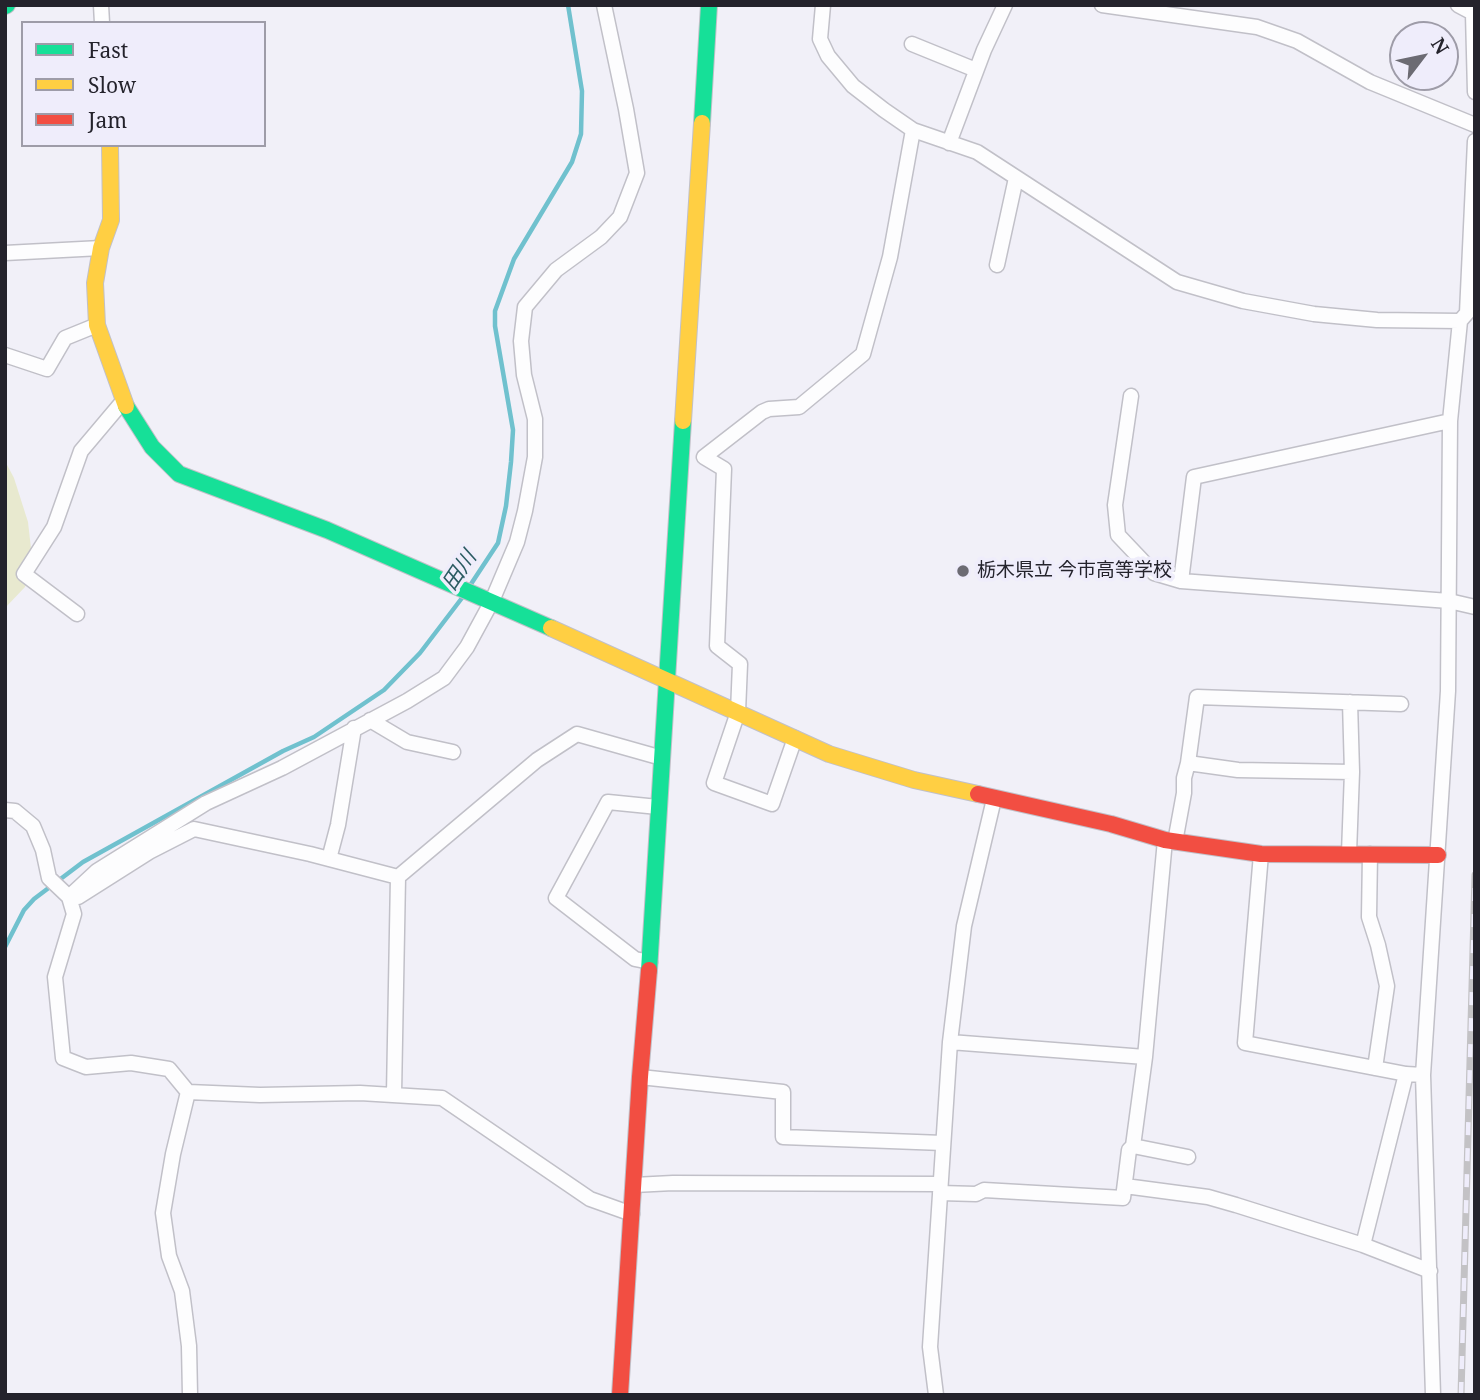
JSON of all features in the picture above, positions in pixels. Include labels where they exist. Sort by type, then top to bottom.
[{"type":"street","points":[[70,899],[97,871],[205,803],[282,768],[444,678],[467,647],[492,601],[517,542],[535,457],[535,419],[524,374],[521,341],[524,307],[556,270],[601,237],[620,217],[637,173],[604,5]]},
{"type":"street","points":[[620,1395],[650,962],[709,5]]},
{"type":"street","points":[[824,5],[820,39],[828,56],[853,86],[913,130],[977,152],[1177,282],[1243,301],[1314,314],[1377,320],[1460,321]]},
{"type":"street","points":[[949,143],[976,70],[1005,5]]},
{"type":"street","points":[[1102,5],[1257,27],[1297,41],[1370,82],[1475,125]]},
{"type":"street","points":[[1458,5],[1474,14],[1475,92]]},
{"type":"street","points":[[912,44],[976,70]]},
{"type":"street","points":[[795,738],[772,804],[714,783],[738,712],[740,664],[717,646],[724,469],[704,457],[762,412],[799,407],[863,354],[890,257],[913,130]]},
{"type":"street","points":[[1433,1395],[1423,1075],[1448,691],[1450,421],[1460,321],[1467,313],[1475,141]]},
{"type":"street","points":[[110,147],[111,220],[101,248],[95,283],[97,325],[124,400],[152,447],[179,474],[327,530],[667,679],[749,719],[853,762],[914,780],[1111,824],[1170,841],[1261,854],[1438,855]]},
{"type":"street","points":[[998,265],[1016,178]]},
{"type":"street","points":[[5,253],[101,248]]},
{"type":"street","points":[[5,355],[47,369],[65,338],[97,325]]},
{"type":"street","points":[[1130,397],[1115,505],[1118,535],[1154,573],[1181,582],[1448,601],[1475,607]]},
{"type":"street","points":[[77,614],[24,574],[54,527],[81,451],[124,400]]},
{"type":"street","points":[[1181,582],[1194,477],[1450,421]]},
{"type":"street","points":[[634,1185],[673,1182],[940,1189],[976,1194],[984,1190],[1123,1198],[1145,1057],[1170,841],[1184,793],[1197,696],[1401,704]]},
{"type":"street","points":[[1349,853],[1352,772],[1350,702]]},
{"type":"street","points":[[370,720],[407,742],[453,752]]},
{"type":"street","points":[[329,859],[338,825],[354,728]]},
{"type":"street","points":[[394,1094],[398,877],[537,760],[577,734],[662,758]]},
{"type":"street","points":[[1188,763],[1238,770],[1352,772]]},
{"type":"street","points":[[936,1395],[930,1347],[950,1042],[964,926],[994,799]]},
{"type":"street","points":[[650,962],[635,959],[556,898],[608,802],[658,807]]},
{"type":"street","points":[[5,810],[15,811],[33,826],[43,850],[49,878],[70,899],[74,914],[55,978],[63,1058],[86,1067],[131,1063],[169,1069],[188,1092],[260,1095],[394,1094],[442,1098],[590,1199],[632,1214]]},
{"type":"street","points":[[70,899],[194,829],[398,877]]},
{"type":"street","points":[[1261,854],[1245,1043],[1423,1075]]},
{"type":"street","points":[[1370,854],[1369,917],[1387,986],[1375,1068]]},
{"type":"street","points":[[950,1042],[1145,1057]]},
{"type":"street","points":[[1363,1245],[1406,1074]]},
{"type":"street","points":[[640,1077],[783,1092],[783,1137],[943,1143]]},
{"type":"street","points":[[188,1092],[173,1154],[163,1213],[169,1255],[182,1291],[189,1346],[190,1395]]},
{"type":"street","points":[[1133,1146],[1188,1157]]},
{"type":"street","points":[[1125,1186],[1208,1198],[1363,1245],[1430,1271]]},
{"type":"green space","points":[[5,461],[14,478],[28,522],[33,566],[25,587],[5,608]]},
{"type":"waterway","name":"田川","points":[[471,584],[498,543],[511,462],[513,430],[495,326],[495,311],[514,259],[572,162],[581,134],[582,91],[568,5]]},
{"type":"waterway","name":"田川","points":[[5,947],[24,910],[34,899],[83,862],[283,751],[314,737],[384,690],[420,653],[465,594]]},
{"type":"railway","points":[[1461,1395],[1475,875]]},
{"type":"traffic: fast","points":[[702,123],[709,5]]},
{"type":"traffic: fast","points":[[126,406],[152,447],[179,474],[327,530],[551,628]]},
{"type":"traffic: fast","points":[[649,970],[683,421]]},
{"type":"traffic: slow","points":[[683,421],[702,123]]},
{"type":"traffic: slow","points":[[110,147],[111,220],[101,248],[95,283],[97,325],[126,406]]},
{"type":"traffic: slow","points":[[551,628],[829,754],[914,780],[978,794]]},
{"type":"traffic: jam","points":[[978,794],[1111,824],[1165,840],[1261,854],[1438,855]]},
{"type":"traffic: jam","points":[[620,1395],[649,970]]},
{"type":"place","name":"栃木県立 今市高等学校","points":[[963,571]]}]
